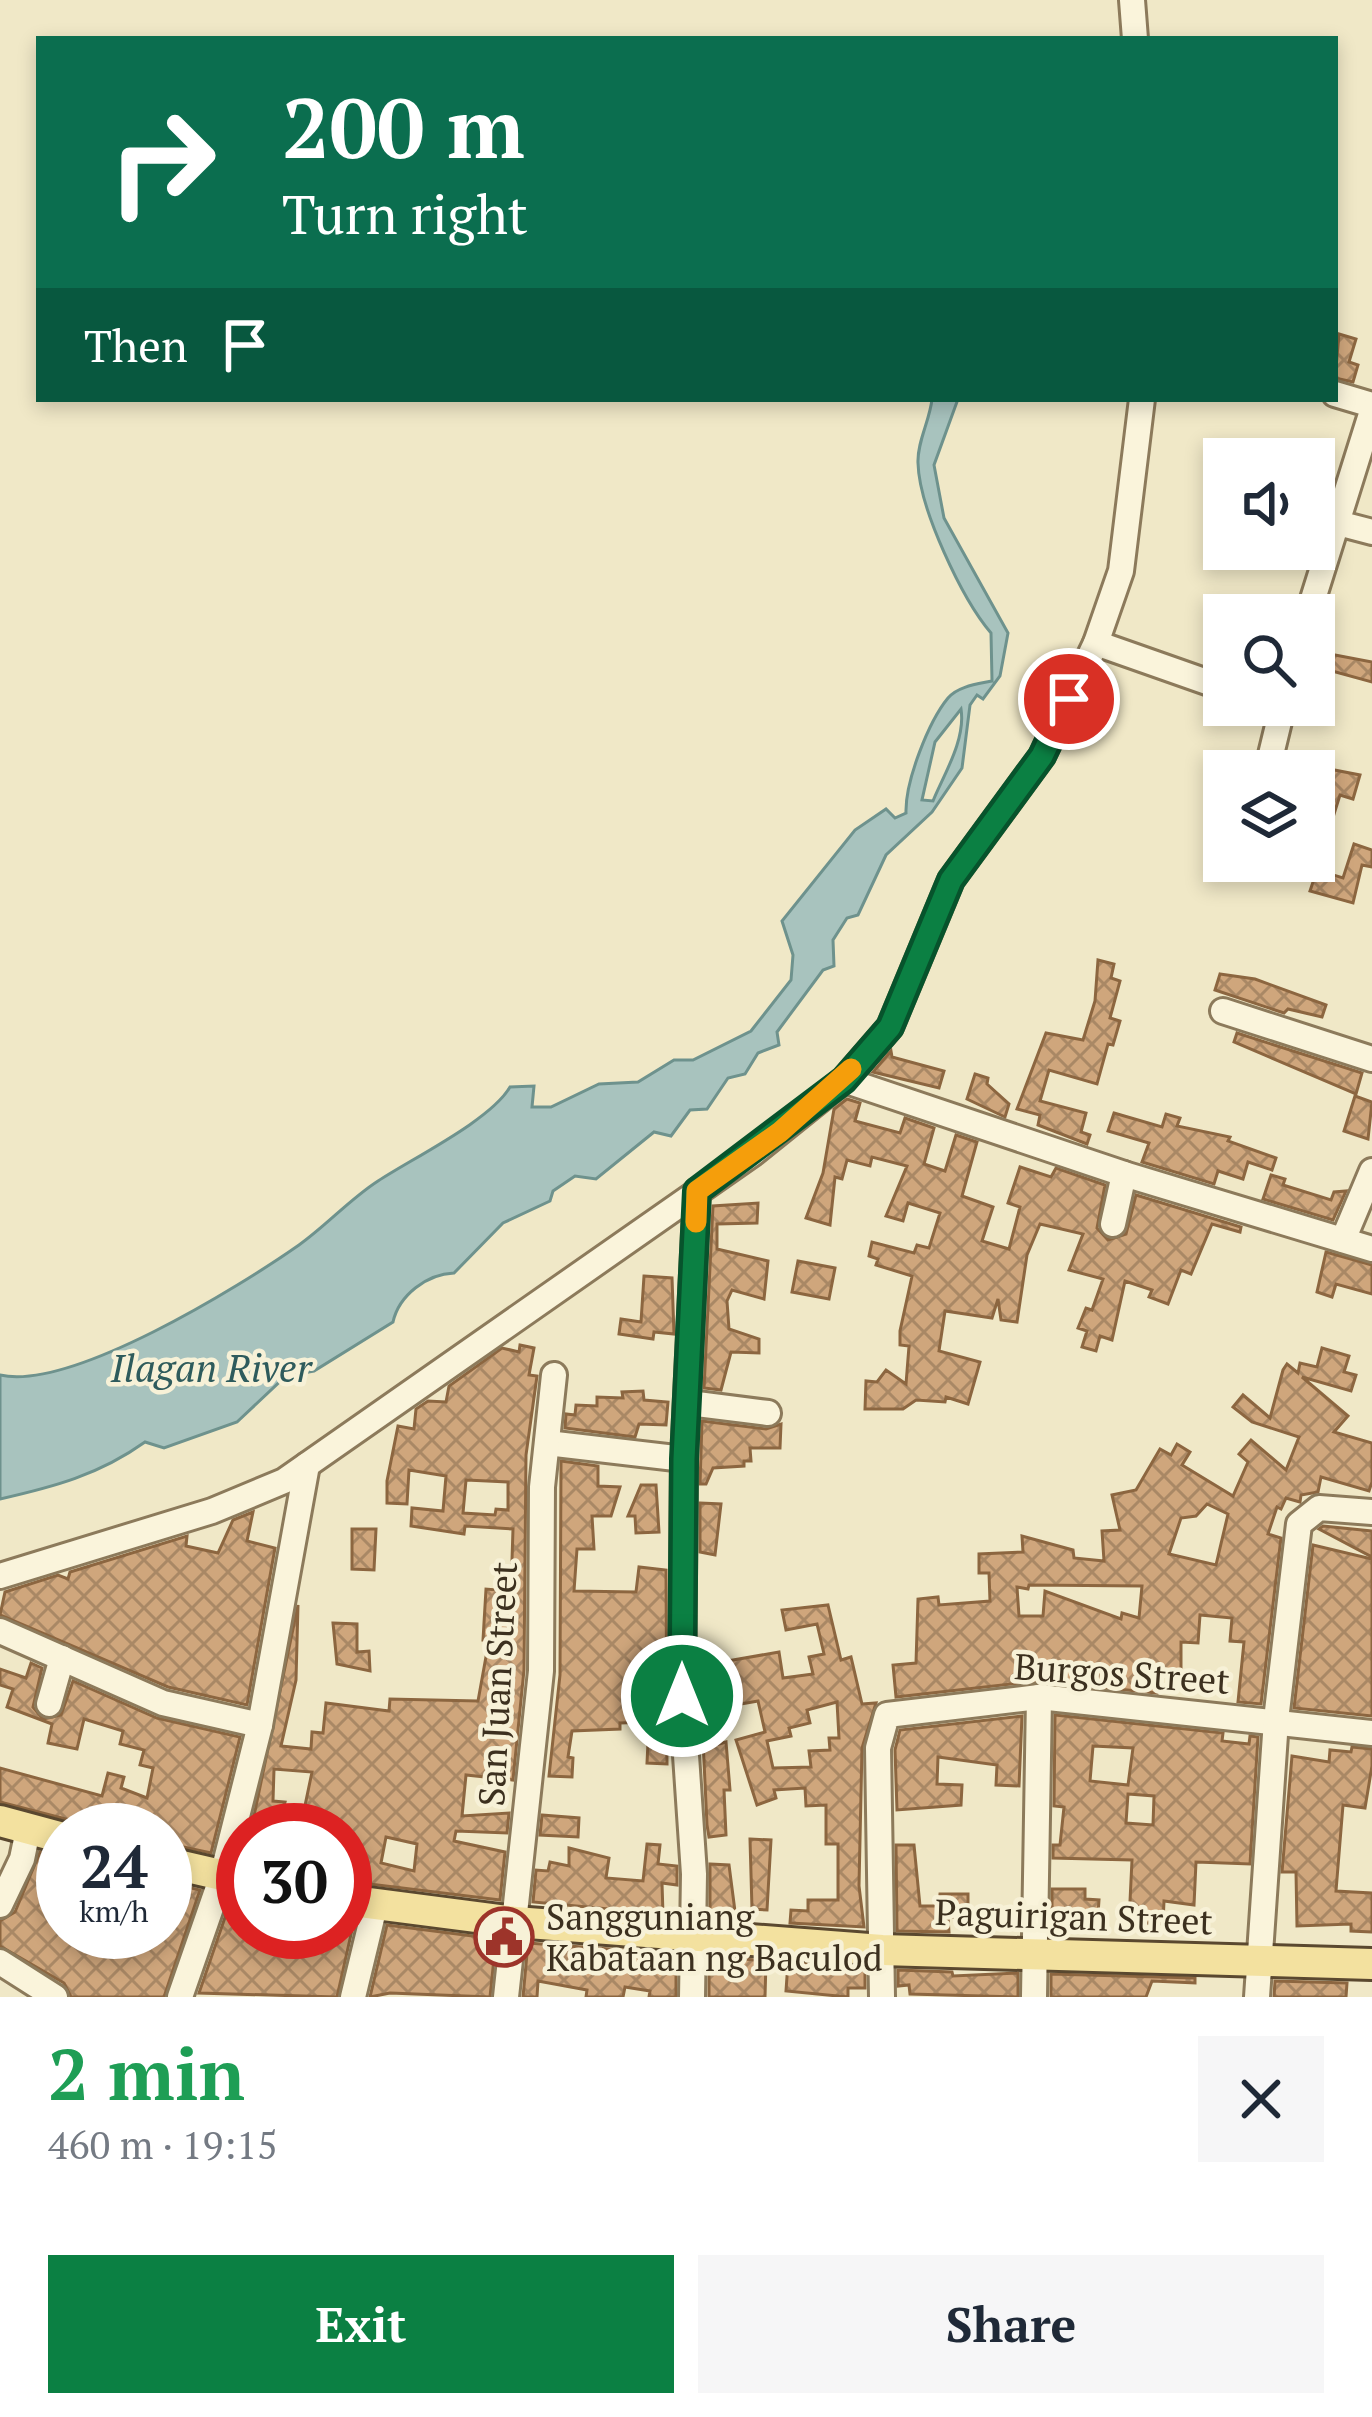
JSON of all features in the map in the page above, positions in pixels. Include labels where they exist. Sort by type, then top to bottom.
[{"type":"main road","name":"Paguirigan Street","points":[[372,1904],[515,1922],[882,1949],[1372,1964]]},
{"type":"street","points":[[1132,0],[1136,36]]},
{"type":"street","points":[[1335,519],[1372,408],[1338,395]]},
{"type":"street","points":[[0,1576],[265,1491],[697,1191],[844,1080],[890,1027],[951,880],[1042,756],[1096,643],[1121,571],[1142,402]]},
{"type":"street","points":[[1335,522],[1372,532]]},
{"type":"street","points":[[1096,643],[1203,681]]},
{"type":"street","points":[[1223,1011],[1372,1059]]},
{"type":"street","points":[[844,1080],[1124,1174],[1372,1249]]},
{"type":"street","points":[[1343,1240],[1372,1171]]},
{"type":"street","points":[[1113,1224],[1124,1174]]},
{"type":"street","points":[[692,1997],[694,1933],[682,1696],[684,1459],[697,1191]]},
{"type":"street","name":"San Juan Street","points":[[506,1997],[544,1622],[547,1443],[554,1376]]},
{"type":"street","points":[[688,1403],[768,1413]]},
{"type":"street","points":[[547,1443],[684,1459]]},
{"type":"street","points":[[246,1803],[307,1466]]},
{"type":"street","points":[[1257,1997],[1276,1720],[1299,1524],[1319,1508],[1372,1512]]},
{"type":"street","points":[[0,1631],[176,1707],[260,1725]]},
{"type":"street","points":[[49,1704],[62,1658]]},
{"type":"street","points":[[1034,1997],[1040,1697]]},
{"type":"street","name":"Burgos Street","points":[[882,1949],[878,1748],[887,1715],[1040,1697],[1372,1733]]},
{"type":"street","points":[[0,1905],[22,1859],[14,1826]]},
{"type":"street","points":[[180,1997],[216,1916]]},
{"type":"street","points":[[882,1949],[882,1997]]},
{"type":"street","points":[[353,1997],[356,1959]]},
{"type":"street","points":[[0,1962],[55,1997]]},
{"type":"water","name":"Ilagan River","points":[[931,402],[957,402],[934,465],[944,518],[1008,633],[1000,676],[983,699],[977,695],[970,705],[962,768],[932,812],[886,855],[858,915],[847,918],[833,940],[834,966],[823,970],[777,1032],[779,1045],[758,1053],[745,1074],[728,1078],[707,1109],[690,1110],[671,1136],[654,1132],[596,1179],[575,1176],[553,1191],[550,1201],[503,1223],[454,1273],[434,1277],[416,1288],[401,1303],[393,1322],[314,1371],[286,1376],[237,1422],[164,1448],[145,1442],[75,1478],[0,1499],[0,1375],[31,1376],[68,1367],[197,1309],[299,1245],[378,1181],[469,1125],[510,1087],[534,1086],[532,1107],[551,1107],[599,1084],[638,1082],[674,1060],[693,1060],[751,1031],[791,980],[793,955],[782,921],[855,830],[886,809],[895,818],[906,813],[914,769],[941,708],[957,691],[992,681],[991,633],[944,552],[926,504],[920,482],[921,439]],"holes":[[[961,709],[957,745],[933,801],[922,800],[935,742]]]},
{"type":"building","points":[[1339,334],[1356,339],[1349,362],[1358,365],[1353,382],[1338,379]]},
{"type":"building","points":[[1335,655],[1372,662],[1372,682],[1335,672]]},
{"type":"building","points":[[1335,770],[1360,775],[1353,799],[1340,795],[1335,811]]},
{"type":"building","points":[[1354,844],[1372,850],[1372,867],[1362,865],[1353,903],[1310,891],[1313,882],[1343,878]]},
{"type":"building","points":[[1098,960],[1114,964],[1111,978],[1120,981],[1110,1018],[1120,1021],[1097,1084],[1049,1070],[1040,1101],[1086,1113],[1081,1132],[1090,1135],[1087,1144],[1038,1125],[1040,1115],[1017,1109],[1046,1033],[1083,1040],[1095,1001]]},
{"type":"building","points":[[1220,974],[1255,979],[1326,1005],[1322,1017],[1288,1009],[1284,1013],[1215,990]]},
{"type":"building","points":[[1237,1033],[1362,1073],[1356,1094],[1234,1042]]},
{"type":"building","points":[[891,1051],[892,1057],[944,1071],[939,1088],[873,1072]]},
{"type":"building","points":[[975,1074],[988,1078],[987,1084],[1009,1104],[1005,1117],[967,1099]]},
{"type":"building","points":[[1355,1096],[1372,1102],[1368,1139],[1344,1131]]},
{"type":"building","points":[[847,1099],[860,1103],[855,1121],[900,1133],[905,1118],[934,1128],[924,1164],[945,1171],[956,1135],[977,1142],[962,1196],[993,1207],[982,1241],[1009,1249],[1020,1207],[1008,1203],[1020,1167],[1051,1177],[1056,1168],[1105,1185],[1097,1228],[1108,1240],[1126,1234],[1136,1195],[1241,1227],[1240,1232],[1212,1224],[1191,1274],[1181,1270],[1168,1304],[1149,1297],[1152,1290],[1125,1281],[1112,1340],[1100,1336],[1096,1351],[1082,1347],[1087,1331],[1078,1328],[1086,1308],[1092,1310],[1103,1279],[1069,1270],[1083,1234],[1040,1224],[1027,1255],[1017,1322],[1001,1320],[998,1299],[992,1318],[945,1311],[939,1351],[980,1362],[968,1404],[946,1397],[945,1402],[916,1400],[903,1409],[865,1409],[866,1381],[877,1382],[886,1370],[906,1384],[909,1346],[900,1345],[900,1331],[912,1276],[876,1265],[878,1259],[869,1256],[872,1242],[914,1253],[917,1245],[929,1248],[940,1213],[908,1203],[903,1221],[886,1216],[907,1166],[872,1157],[870,1166],[847,1160],[842,1179],[835,1177],[830,1225],[806,1218],[823,1173],[834,1109]]},
{"type":"building","points":[[1114,1113],[1162,1127],[1166,1114],[1180,1118],[1177,1126],[1230,1137],[1228,1141],[1276,1158],[1272,1170],[1248,1162],[1243,1179],[1218,1171],[1214,1184],[1142,1162],[1149,1143],[1108,1131]]},
{"type":"building","points":[[1271,1175],[1285,1179],[1283,1185],[1331,1200],[1334,1192],[1346,1191],[1333,1220],[1263,1199]]},
{"type":"building","points":[[758,1203],[757,1223],[717,1224],[717,1249],[768,1261],[764,1299],[732,1290],[727,1301],[729,1329],[759,1339],[759,1353],[731,1352],[721,1390],[704,1388],[713,1206]]},
{"type":"building","points":[[1326,1252],[1372,1265],[1372,1294],[1336,1284],[1332,1297],[1317,1292]]},
{"type":"building","points":[[798,1261],[835,1268],[829,1299],[792,1292]]},
{"type":"building","points":[[644,1276],[672,1278],[674,1334],[654,1332],[653,1339],[619,1334],[621,1319],[641,1322]]},
{"type":"building","points":[[520,1345],[534,1348],[529,1375],[537,1376],[526,1455],[524,1670],[513,1780],[466,1775],[462,1816],[509,1813],[507,1833],[456,1831],[454,1841],[505,1852],[500,1900],[372,1884],[372,1803],[306,1803],[312,1772],[274,1769],[273,1801],[285,1803],[257,1803],[298,1605],[296,1680],[281,1746],[311,1749],[312,1732],[323,1733],[326,1703],[389,1711],[390,1699],[478,1701],[489,1640],[483,1640],[486,1589],[511,1591],[513,1529],[465,1526],[464,1534],[411,1526],[412,1508],[443,1511],[446,1476],[409,1470],[407,1504],[387,1503],[387,1481],[398,1426],[414,1429],[416,1409],[428,1401],[446,1402],[449,1386],[502,1348],[519,1352]],"holes":[[[466,1480],[508,1482],[508,1510],[496,1509],[495,1515],[463,1513]],[[386,1837],[417,1844],[414,1871],[381,1863]]]},
{"type":"building","points":[[1322,1348],[1349,1356],[1344,1372],[1356,1375],[1351,1391],[1302,1377],[1348,1416],[1334,1432],[1372,1443],[1372,1482],[1369,1491],[1321,1477],[1318,1492],[1301,1495],[1300,1502],[1286,1498],[1281,1509],[1277,1507],[1268,1534],[1281,1538],[1261,1704],[1238,1702],[1244,1642],[1230,1641],[1232,1618],[1200,1615],[1198,1643],[1181,1642],[1181,1673],[1158,1673],[1157,1693],[1038,1681],[896,1697],[893,1665],[916,1663],[918,1599],[938,1597],[939,1605],[990,1601],[989,1573],[979,1573],[979,1554],[1023,1552],[1022,1536],[1073,1550],[1074,1558],[1104,1561],[1102,1531],[1120,1530],[1112,1495],[1136,1490],[1160,1449],[1171,1455],[1177,1444],[1190,1452],[1182,1465],[1233,1496],[1248,1462],[1239,1454],[1251,1440],[1286,1470],[1299,1437],[1252,1422],[1233,1407],[1243,1395],[1270,1418],[1287,1364],[1298,1373],[1300,1363],[1317,1367]],"holes":[[[1207,1504],[1228,1514],[1216,1565],[1169,1554],[1181,1518],[1196,1516]],[[1029,1585],[1142,1586],[1139,1618],[1122,1613],[1121,1619],[1045,1591],[1043,1616],[1019,1616],[1017,1587],[1028,1589]]]},
{"type":"building","points":[[643,1391],[644,1400],[668,1402],[666,1425],[639,1424],[635,1437],[565,1428],[566,1414],[575,1415],[576,1405],[597,1406],[597,1397],[623,1398],[622,1392]]},
{"type":"building","points":[[702,1421],[766,1429],[781,1424],[780,1448],[750,1448],[751,1461],[744,1461],[744,1466],[713,1468],[706,1484],[700,1484]]},
{"type":"building","points":[[561,1461],[598,1466],[598,1486],[620,1487],[611,1516],[592,1516],[594,1549],[577,1549],[574,1591],[636,1592],[639,1567],[666,1570],[667,1764],[647,1763],[649,1722],[620,1723],[620,1729],[572,1731],[568,1757],[573,1758],[572,1777],[549,1776],[560,1675]]},
{"type":"building","points":[[641,1485],[656,1485],[659,1532],[636,1533],[635,1516],[628,1516]]},
{"type":"building","points":[[700,1503],[721,1504],[715,1555],[700,1552]]},
{"type":"building","points":[[253,1512],[247,1541],[275,1548],[247,1705],[168,1687],[0,1615],[5,1592],[58,1575],[68,1579],[70,1572],[187,1536],[186,1546],[218,1553],[233,1520]]},
{"type":"building","points":[[352,1529],[376,1529],[374,1570],[352,1569]]},
{"type":"building","points":[[1319,1529],[1372,1531],[1372,1557]]},
{"type":"building","points":[[1313,1545],[1372,1559],[1372,1716],[1294,1708]]},
{"type":"building","points":[[828,1605],[841,1660],[851,1657],[862,1704],[876,1703],[862,1748],[859,1886],[864,1927],[790,1923],[791,1910],[808,1911],[808,1900],[838,1900],[838,1844],[826,1844],[826,1805],[806,1806],[805,1788],[774,1790],[776,1798],[757,1805],[736,1740],[765,1732],[758,1701],[718,1708],[719,1744],[726,1742],[730,1790],[724,1790],[726,1835],[709,1837],[699,1656],[716,1656],[716,1663],[779,1652],[783,1678],[813,1674],[809,1657],[824,1654],[817,1624],[786,1630],[782,1610]],"holes":[[[837,1702],[839,1738],[829,1738],[830,1750],[809,1751],[811,1767],[773,1768],[767,1741],[791,1736],[789,1728],[810,1723],[807,1710]]]},
{"type":"building","points":[[333,1623],[357,1624],[357,1652],[369,1651],[370,1671],[337,1664]]},
{"type":"building","points":[[31,1663],[42,1668],[33,1707],[43,1719],[61,1715],[73,1681],[157,1718],[240,1737],[224,1803],[216,1803],[211,1853],[192,1849],[192,1803],[36,1803],[36,1811],[0,1802],[0,1768],[102,1796],[108,1773],[124,1777],[121,1788],[147,1798],[153,1768],[140,1765],[144,1750],[120,1744],[123,1731],[84,1719],[77,1749],[48,1743],[52,1724],[7,1707],[13,1689],[0,1685],[0,1669],[26,1678]]},
{"type":"building","points":[[1055,1715],[1223,1733],[1222,1741],[1249,1744],[1250,1736],[1258,1737],[1250,1864],[1196,1862],[1194,1905],[1164,1901],[1163,1924],[1129,1922],[1132,1860],[1053,1858],[1053,1845],[1060,1845],[1064,1807],[1054,1806]],"holes":[[[1093,1746],[1133,1748],[1128,1785],[1090,1781]],[[1128,1794],[1154,1796],[1153,1825],[1126,1823]]]},
{"type":"building","points":[[1022,1716],[1019,1786],[996,1785],[997,1765],[938,1757],[937,1784],[962,1785],[961,1805],[897,1810],[895,1750],[900,1730]]},
{"type":"building","points":[[1352,1747],[1372,1749],[1372,1766],[1365,1808],[1343,1805],[1336,1891],[1372,1893],[1372,1932],[1351,1931],[1351,1924],[1297,1926],[1296,1872],[1282,1872],[1292,1756],[1329,1762],[1330,1750],[1351,1752]]},
{"type":"building","points":[[542,1815],[579,1818],[578,1837],[540,1835]]},
{"type":"building","points":[[750,1839],[771,1840],[767,1910],[752,1909]]},
{"type":"building","points":[[647,1844],[660,1845],[658,1864],[677,1866],[677,1885],[662,1883],[663,1914],[533,1902],[536,1870],[548,1871],[550,1862],[569,1866],[569,1848],[609,1858],[606,1878],[643,1881]]},
{"type":"building","points":[[896,1845],[914,1845],[920,1906],[939,1906],[940,1894],[968,1894],[968,1918],[948,1917],[949,1932],[897,1931]]},
{"type":"building","points":[[36,1862],[36,1959],[177,1959],[164,1997],[71,1997],[64,1983],[0,1946],[0,1921],[15,1912]]},
{"type":"building","points":[[710,1864],[729,1865],[736,1919],[710,1914]]},
{"type":"building","points":[[192,1888],[200,1890],[192,1914]]},
{"type":"building","points":[[1052,1889],[1085,1889],[1085,1899],[1099,1900],[1098,1914],[1085,1913],[1085,1929],[1052,1928]]},
{"type":"building","points":[[387,1925],[496,1939],[490,1997],[390,1993],[370,1997]]},
{"type":"building","points":[[528,1943],[676,1954],[676,1997],[649,1997],[650,1991],[625,1987],[623,1997],[586,1997],[587,1990],[538,1981],[537,1997],[523,1997]]},
{"type":"building","points":[[216,1944],[216,1959],[346,1959],[337,1997],[199,1993]]},
{"type":"building","points":[[709,1956],[766,1961],[765,1997],[709,1997]]},
{"type":"building","points":[[788,1962],[865,1968],[865,1988],[848,1988],[848,1997],[786,1991]]},
{"type":"building","points":[[898,1970],[952,1972],[953,1976],[1018,1973],[1018,1997],[910,1994],[909,1985],[898,1986]]},
{"type":"building","points":[[1051,1974],[1195,1978],[1195,1983],[1152,1981],[1146,1997],[1051,1997]]},
{"type":"building","points":[[1275,1981],[1347,1983],[1346,1997],[1274,1997]]},
{"type":"slow traffic","points":[[696,1222],[697,1191],[780,1132],[851,1069]]},
{"type":"place","name":"Sangguniang Kabataan ng Baculod","points":[[504,1937]]},
{"type":"route","points":[[682,1696],[684,1459],[697,1191],[752,1154],[844,1080],[864,1051],[890,1027],[922,960],[951,880],[1042,756],[1069,699]]}]
